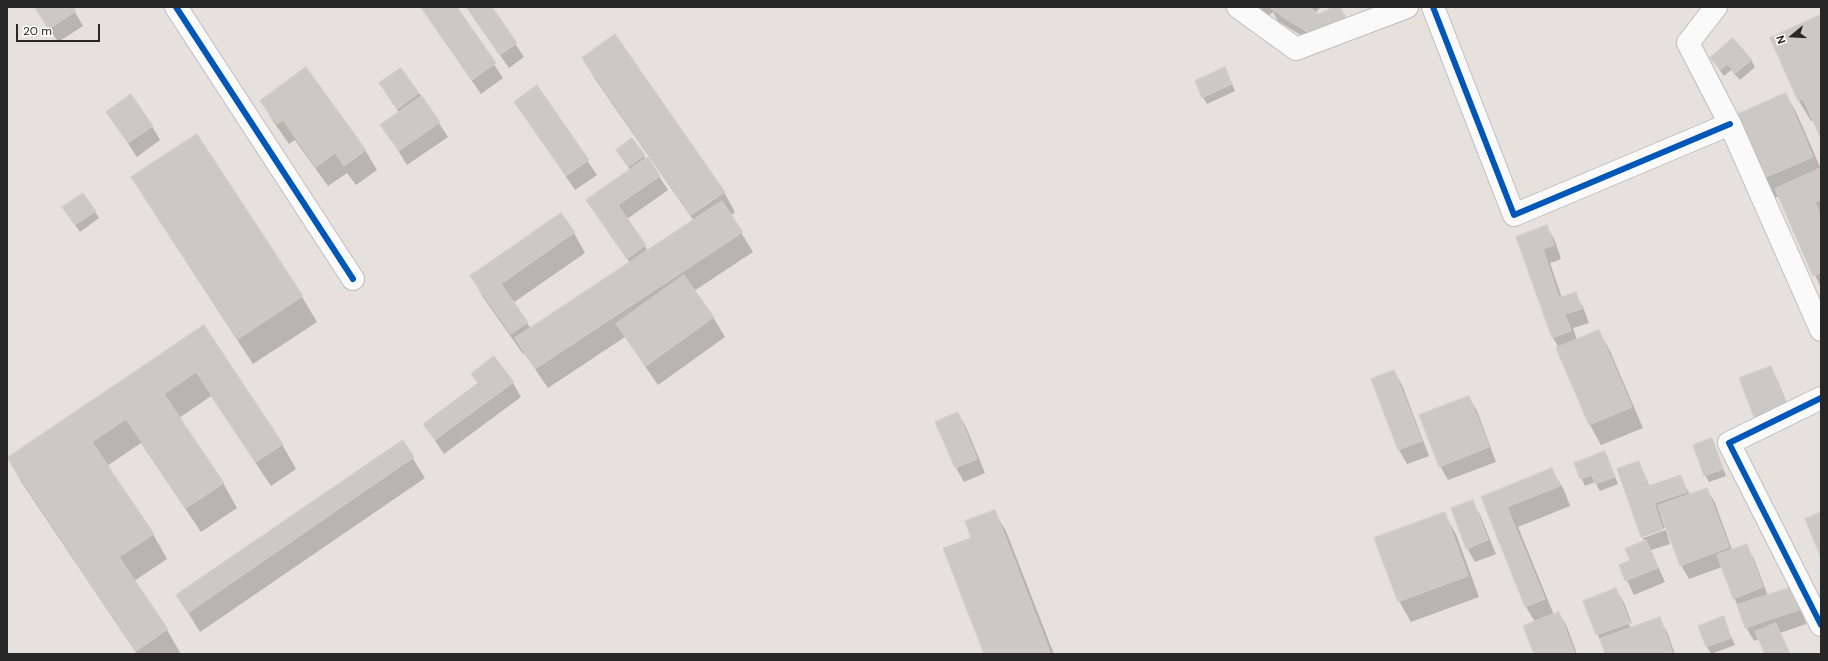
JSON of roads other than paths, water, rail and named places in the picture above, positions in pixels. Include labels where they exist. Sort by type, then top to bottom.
[{"type":"street","points":[[176,7],[353,279]]},
{"type":"street","points":[[1238,7],[1296,49],[1407,7]]},
{"type":"street","points":[[1433,7],[1514,215],[1730,124]]},
{"type":"street","points":[[1716,7],[1688,44],[1730,124],[1821,330]]},
{"type":"street","points":[[1821,398],[1729,443],[1821,625]]}]
